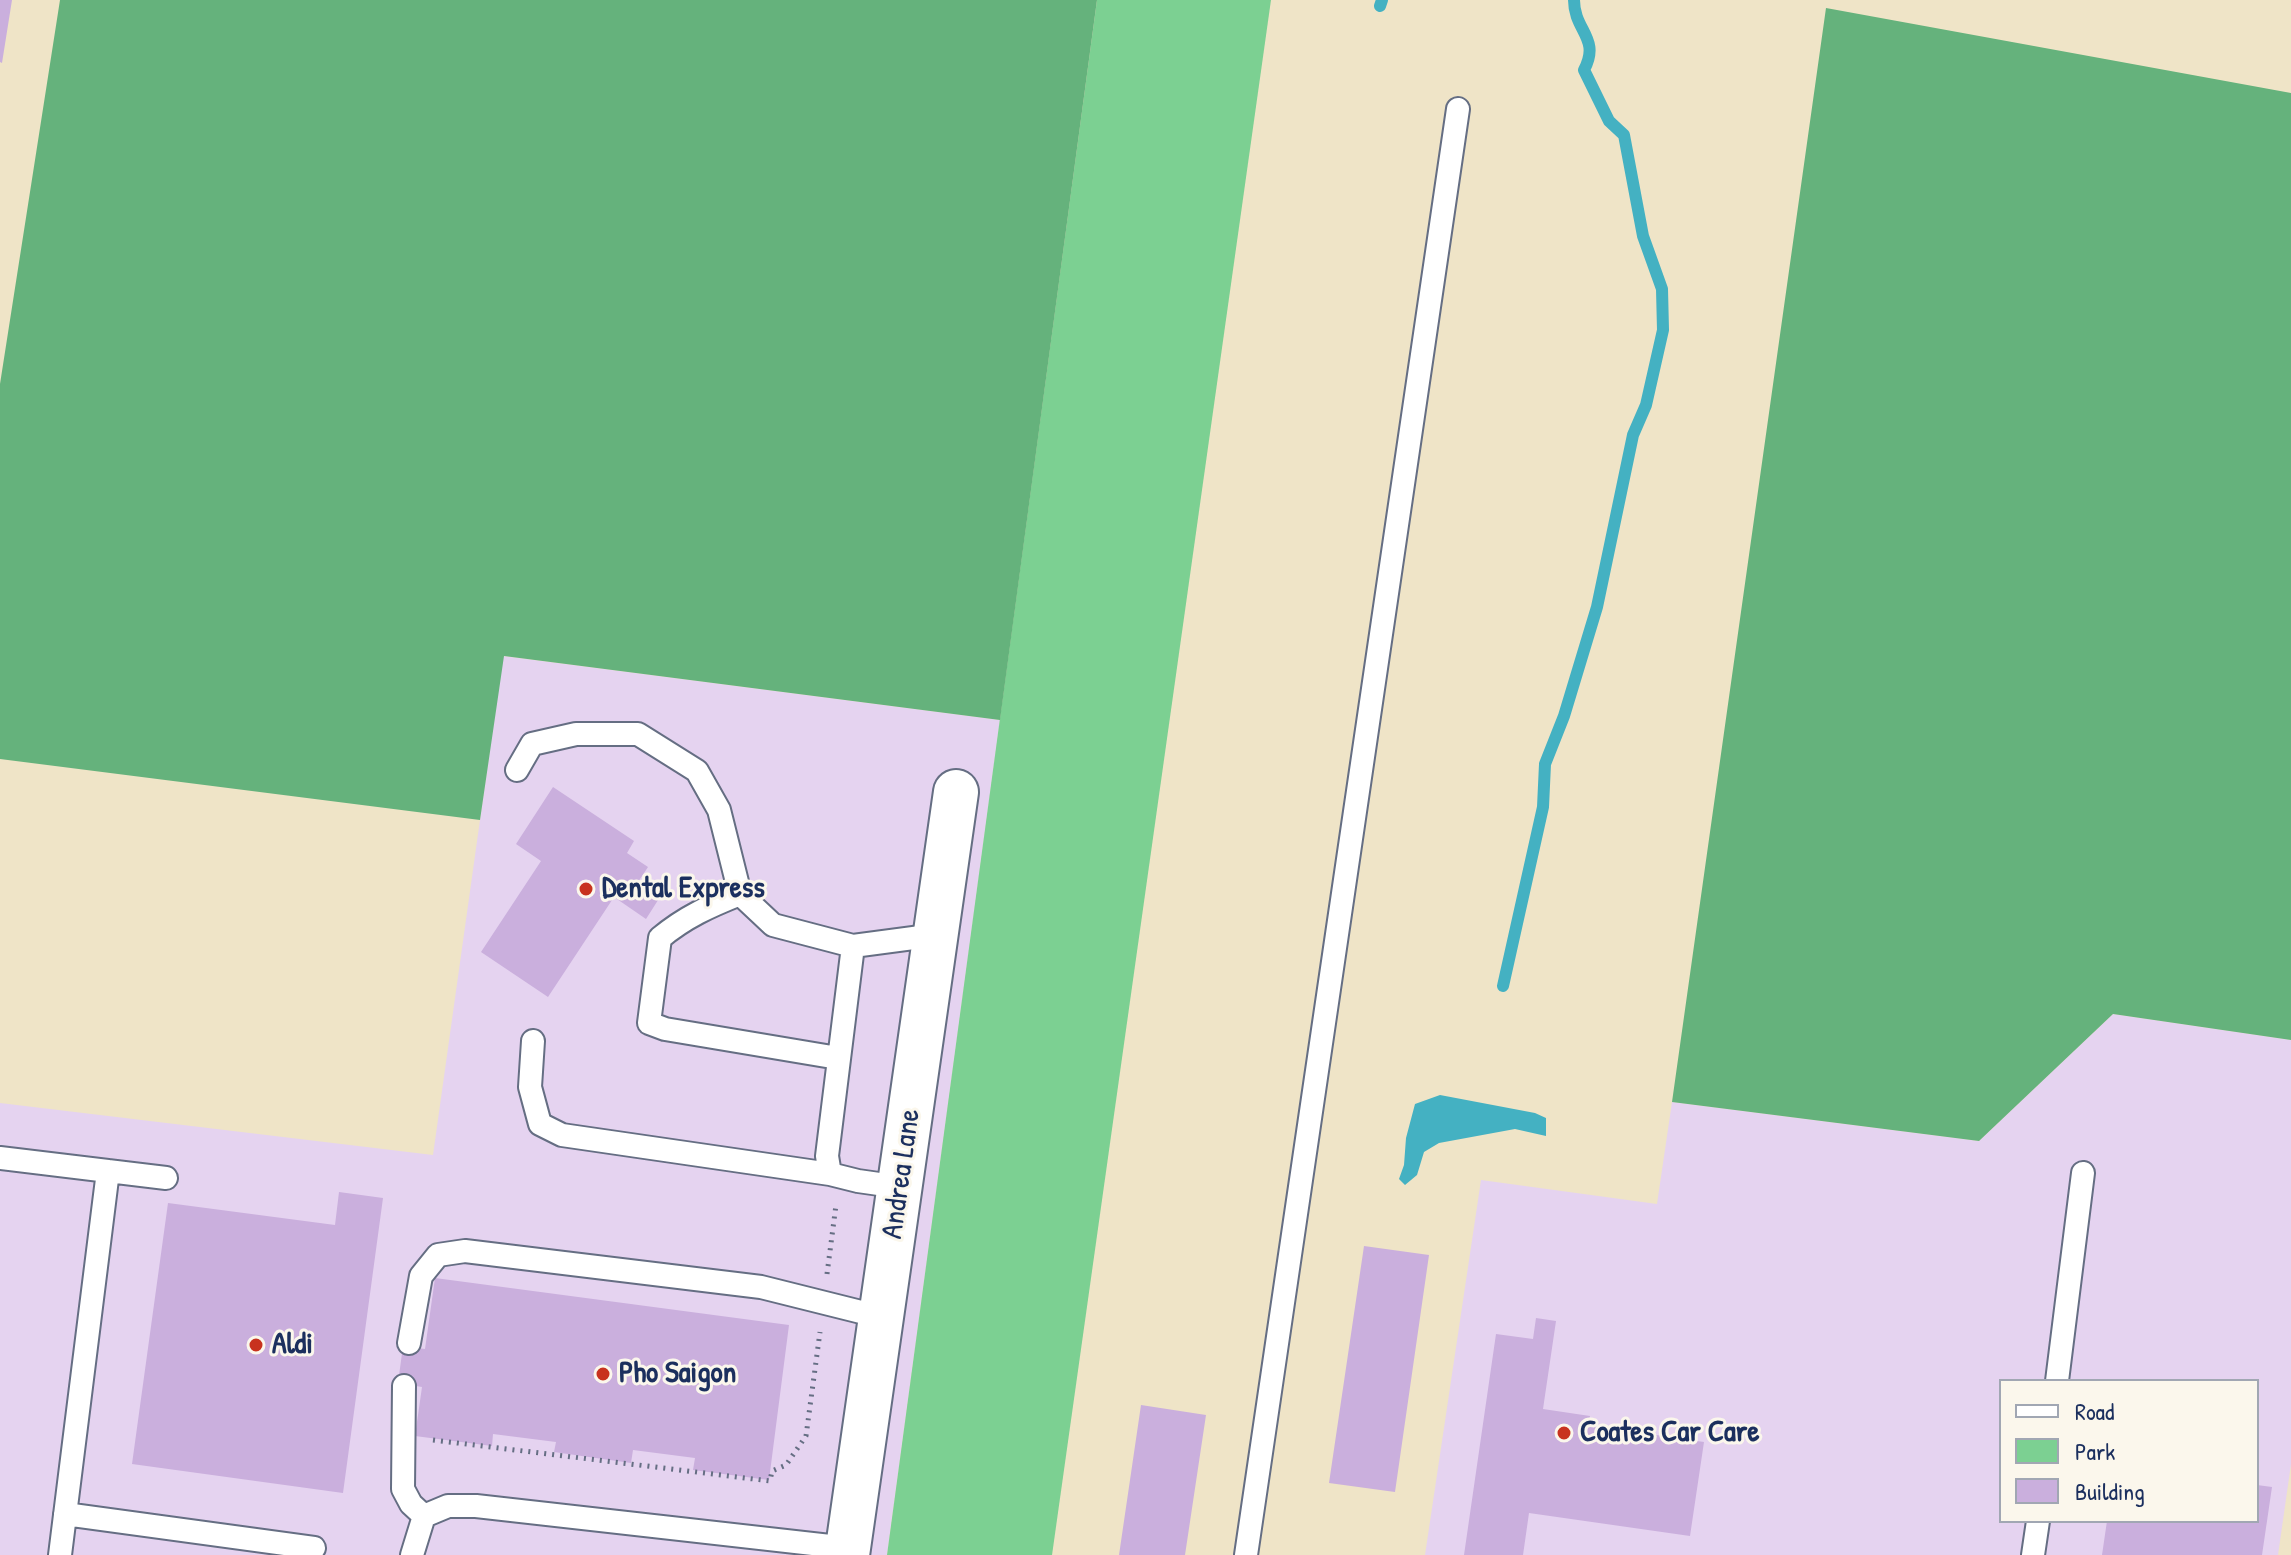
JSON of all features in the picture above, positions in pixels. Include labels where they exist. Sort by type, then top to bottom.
[{"type":"street","name":"Andrea Lane","points":[[847,1552],[956,792]]},
{"type":"lane","points":[[1246,1555],[1458,109]]},
{"type":"lane","points":[[517,770],[532,744],[576,734],[638,734],[697,771],[719,810],[740,894],[773,925],[853,946],[936,935]]},
{"type":"lane","points":[[740,894],[699,910],[660,938],[649,1023],[665,1029],[838,1058]]},
{"type":"lane","points":[[835,1175],[827,1156],[853,946]]},
{"type":"lane","points":[[533,1041],[530,1087],[540,1124],[562,1135],[900,1187]]},
{"type":"lane","points":[[0,1158],[166,1178]]},
{"type":"lane","points":[[60,1555],[108,1171]]},
{"type":"lane","points":[[2057,1379],[2083,1173]]},
{"type":"lane","points":[[409,1343],[421,1276],[438,1255],[465,1251],[761,1287],[881,1317]]},
{"type":"lane","points":[[404,1386],[403,1489],[411,1504],[424,1516]]},
{"type":"lane","points":[[424,1516],[448,1506],[476,1506],[847,1552]]},
{"type":"lane","points":[[65,1514],[314,1548]]},
{"type":"lane","points":[[412,1555],[424,1516]]},
{"type":"lane","points":[[2033,1555],[2038,1523]]},
{"type":"path","points":[[404,1437],[770,1481],[772,1471],[786,1465],[806,1436],[824,1302],[835,1175]]},
{"type":"shaded area","points":[[503,656],[1000,720],[887,1555],[0,1555],[0,1103],[433,1155]]},
{"type":"shaded area","points":[[2113,1014],[2291,1040],[2291,1464],[2278,1555],[1425,1555],[1481,1180],[1657,1204],[1672,1102],[1979,1141]]},
{"type":"green space","points":[[60,0],[1097,0],[1000,720],[504,656],[480,820],[0,759],[0,384]]},
{"type":"green space","points":[[1097,0],[1271,0],[1052,1555],[887,1555]]},
{"type":"green space","points":[[1826,8],[2291,93],[2291,1040],[2113,1014],[1979,1141],[1672,1102]]},
{"type":"water","points":[[1440,1095],[1535,1113],[1546,1118],[1546,1136],[1515,1129],[1439,1143],[1424,1152],[1417,1175],[1405,1185],[1399,1179],[1415,1104]]},
{"type":"building","points":[[0,0],[12,0],[2,63],[0,62]]},
{"type":"building","name":"Dental Express","points":[[553,787],[634,841],[627,853],[648,867],[638,882],[660,897],[646,919],[614,897],[548,997],[481,952],[541,861],[516,844]]},
{"type":"building","name":"Aldi","points":[[339,1192],[383,1198],[343,1493],[132,1464],[168,1203],[335,1225]]},
{"type":"building","points":[[1364,1246],[1429,1255],[1395,1492],[1329,1483]]},
{"type":"building","points":[[435,1278],[789,1325],[769,1480],[693,1470],[695,1458],[633,1450],[631,1463],[554,1452],[556,1442],[493,1434],[492,1446],[415,1436],[422,1387],[398,1383],[403,1346],[425,1349]]},
{"type":"building","name":"Coates Car Care","points":[[1536,1318],[1556,1321],[1543,1409],[1590,1416],[1588,1425],[1704,1442],[1690,1536],[1529,1513],[1523,1555],[1464,1555],[1496,1334],[1533,1339]]},
{"type":"building","points":[[1141,1405],[1206,1415],[1185,1555],[1119,1555]]},
{"type":"building","points":[[2259,1485],[2272,1487],[2262,1555],[2102,1555],[2107,1523],[2259,1523]]},
{"type":"waterway","points":[[1380,6],[1382,0]]},
{"type":"waterway","points":[[1503,986],[1543,807],[1545,764],[1564,716],[1597,607],[1633,435],[1646,405],[1663,330],[1662,289],[1643,236],[1624,135],[1609,121],[1584,70],[1590,50],[1575,11],[1574,0]]},
{"type":"place","name":"Dental Express","points":[[586,889]]},
{"type":"place","name":"Aldi","points":[[256,1345]]},
{"type":"place","name":"Pho Saigon","points":[[603,1374]]},
{"type":"place","name":"Coates Car Care","points":[[1564,1433]]}]
